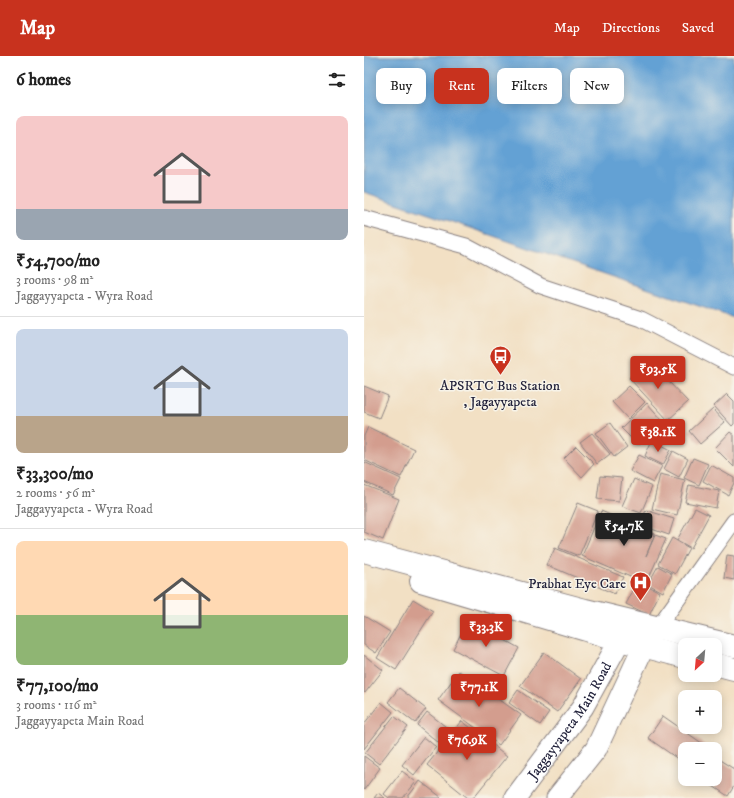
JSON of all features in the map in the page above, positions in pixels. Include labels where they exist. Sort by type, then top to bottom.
[{"type":"main road","points":[[364,551],[578,608],[734,646]]},
{"type":"main road","points":[[364,564],[620,640],[678,655]]},
{"type":"main road","name":"Jaggayyapeta Main Road","points":[[515,798],[583,707],[620,640]]},
{"type":"main road","points":[[558,798],[596,749],[644,646]]},
{"type":"main road","points":[[722,666],[734,669]]},
{"type":"street","points":[[364,218],[466,246],[541,286],[641,319],[734,367]]},
{"type":"street","points":[[644,646],[734,521]]},
{"type":"water","points":[[364,56],[734,56],[734,318],[364,192]]},
{"type":"building","points":[[648,360],[688,402],[668,420],[629,378]]},
{"type":"building","points":[[364,386],[388,396],[379,418],[364,412]]},
{"type":"building","points":[[629,386],[645,402],[628,419],[612,402]]},
{"type":"building","points":[[727,394],[734,401],[734,424],[732,426],[714,406]]},
{"type":"building","points":[[647,403],[663,421],[638,445],[621,428]]},
{"type":"building","points":[[713,409],[725,422],[700,444],[689,431]]},
{"type":"building","points":[[610,423],[627,447],[614,457],[596,433]]},
{"type":"building","points":[[368,427],[414,449],[401,477],[364,460],[364,436]]},
{"type":"building","points":[[730,432],[734,435],[734,467],[715,448]]},
{"type":"building","points":[[592,433],[610,454],[597,464],[580,442]]},
{"type":"building","points":[[652,440],[671,450],[663,465],[645,456]]},
{"type":"building","points":[[576,446],[594,464],[582,477],[564,458]]},
{"type":"building","points":[[673,451],[688,459],[679,477],[664,469]]},
{"type":"building","points":[[639,455],[662,466],[653,483],[630,471]]},
{"type":"building","points":[[693,458],[708,464],[699,485],[684,478]]},
{"type":"building","points":[[364,462],[401,479],[393,495],[364,482]]},
{"type":"building","points":[[711,465],[734,478],[734,483],[728,495],[703,481]]},
{"type":"building","points":[[660,474],[685,480],[677,515],[652,509]]},
{"type":"building","points":[[600,476],[622,478],[619,501],[597,499]]},
{"type":"building","points":[[634,479],[652,487],[641,513],[622,506]]},
{"type":"building","points":[[364,485],[399,499],[383,540],[364,532]]},
{"type":"building","points":[[689,485],[719,491],[716,508],[685,502]]},
{"type":"building","points":[[578,503],[598,511],[579,556],[559,548]]},
{"type":"building","points":[[695,508],[709,515],[691,548],[677,540]]},
{"type":"building","points":[[646,510],[674,519],[669,535],[640,525]]},
{"type":"building","points":[[601,511],[655,534],[646,556],[655,535],[666,539],[647,582],[636,577],[635,579],[582,556]]},
{"type":"building","points":[[672,538],[689,548],[675,574],[658,564]]},
{"type":"building","points":[[555,548],[623,577],[615,594],[547,565]]},
{"type":"building","points":[[727,555],[734,556],[734,580],[724,578]]},
{"type":"building","points":[[658,566],[672,574],[663,592],[648,584]]},
{"type":"building","points":[[638,581],[660,592],[649,615],[626,604]]},
{"type":"building","points":[[413,599],[433,611],[396,670],[377,658]]},
{"type":"building","points":[[364,616],[390,632],[376,653],[364,645]]},
{"type":"building","points":[[468,620],[519,648],[504,676],[453,649]]},
{"type":"building","points":[[544,652],[581,679],[557,712],[520,686]]},
{"type":"building","points":[[364,655],[383,670],[365,693],[364,692]]},
{"type":"building","points":[[459,671],[521,715],[499,745],[438,700]]},
{"type":"building","points":[[399,688],[426,709],[415,723],[388,702]]},
{"type":"building","points":[[518,690],[549,712],[540,725],[509,703]]},
{"type":"building","points":[[381,702],[393,712],[364,749],[364,724]]},
{"type":"building","points":[[427,712],[450,730],[439,743],[417,725]]},
{"type":"building","points":[[394,716],[408,727],[379,764],[365,753]]},
{"type":"building","points":[[663,716],[678,726],[678,734],[689,734],[700,742],[678,742],[678,759],[648,738]]},
{"type":"building","points":[[462,721],[507,756],[473,798],[468,798],[427,765]]},
{"type":"building","points":[[424,737],[436,747],[414,775],[402,765]]},
{"type":"building","points":[[364,756],[380,768],[364,790]]},
{"type":"building","points":[[722,761],[734,769],[734,786],[728,796],[713,786],[722,786]]},
{"type":"building","points":[[402,771],[416,782],[403,798],[389,798],[384,794]]},
{"type":"building","points":[[420,781],[441,797],[407,798]]},
{"type":"building","points":[[378,793],[385,798],[374,798]]},
{"type":"place","name":"APSRTC Bus Station , Jagayyapeta","points":[[500,376]]},
{"type":"place","name":"Prabhat Eye Care","points":[[641,602]]}]
